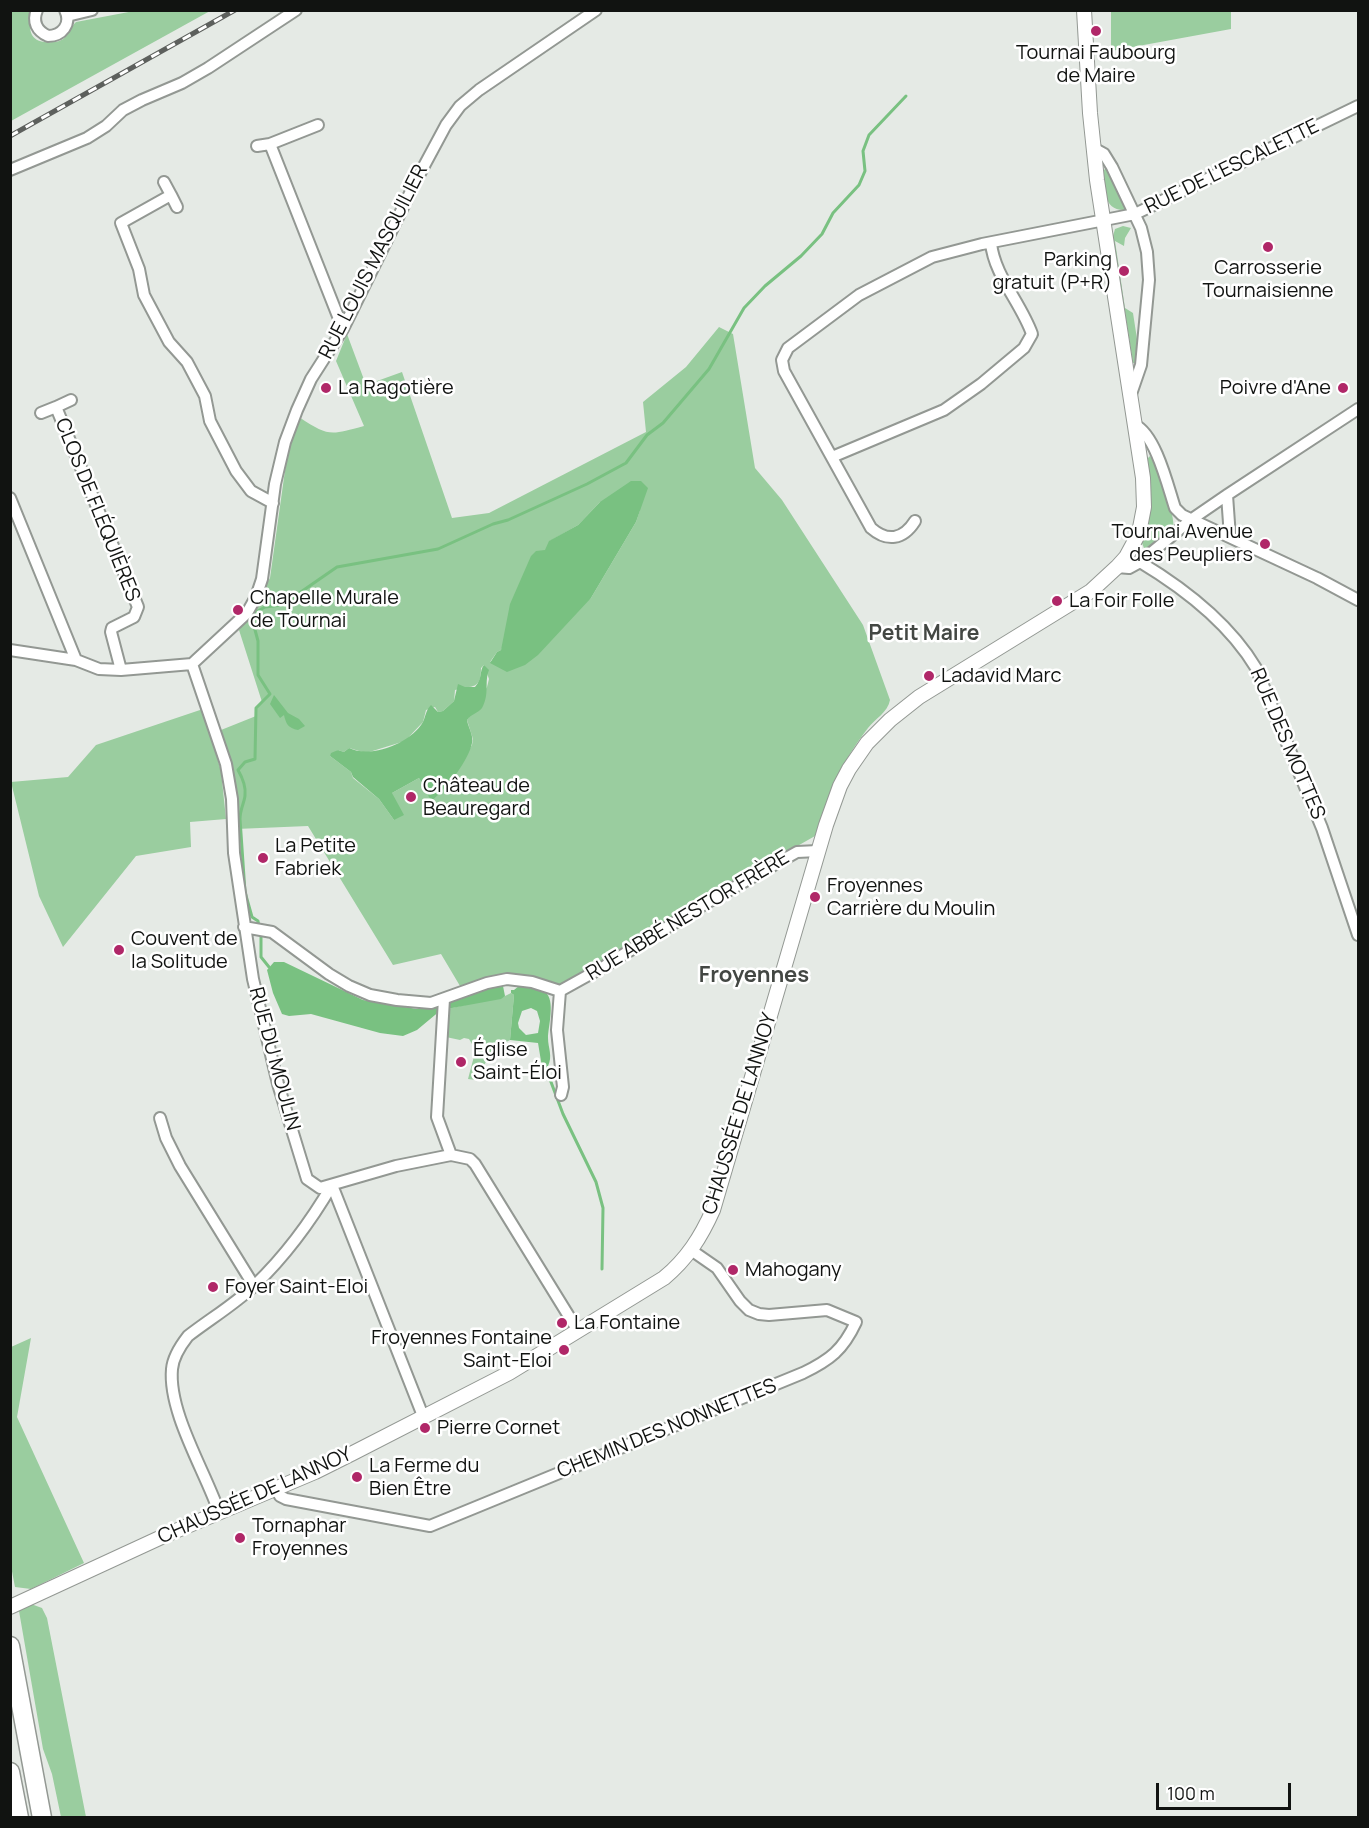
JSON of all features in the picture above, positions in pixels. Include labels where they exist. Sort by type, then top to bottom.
[{"type":"highway","points":[[10,1646],[42,1818]]},
{"type":"highway","points":[[10,1772],[19,1818]]},
{"type":"main road","name":"CHAUSSÉE DE LANNOY","points":[[10,1607],[219,1512],[315,1472],[509,1373],[664,1278],[691,1250],[704,1230],[712,1210],[832,804],[849,769],[867,743],[890,720],[919,697],[1091,591],[1117,567],[1133,546],[1139,533],[1144,507],[1143,478],[1093,148],[1084,10]]},
{"type":"street","points":[[37,10],[35,22],[37,29],[48,36],[60,33],[66,28],[66,13],[92,10]]},
{"type":"street","points":[[10,170],[87,138],[106,126],[123,110],[182,83],[208,68],[296,10]]},
{"type":"street","name":"RUE LOUIS MASQUILIER","points":[[192,664],[247,613],[256,597],[262,579],[285,442],[297,410],[311,379],[343,329],[417,179],[453,115],[479,90],[596,10]]},
{"type":"street","name":"RUE DE L'ESCALETTE","points":[[915,521],[909,530],[898,536],[880,536],[871,528],[784,370],[782,360],[788,348],[859,295],[932,257],[1135,214],[1359,105]]},
{"type":"street","points":[[257,146],[270,144],[318,125]]},
{"type":"street","points":[[270,144],[343,329]]},
{"type":"street","points":[[1093,148],[1104,154],[1112,167],[1135,214],[1147,252],[1149,280],[1141,365],[1131,395]]},
{"type":"street","points":[[164,182],[177,207]]},
{"type":"street","points":[[171,195],[121,223],[139,269],[144,295],[169,342],[187,362],[205,396],[210,422],[240,478],[258,496],[273,503]]},
{"type":"street","points":[[832,457],[944,410],[981,384],[1024,348],[1032,334],[992,257],[991,243]]},
{"type":"street","name":"CLOS DE FLÉQUIÈRES","points":[[41,413],[71,400]]},
{"type":"street","name":"CLOS DE FLÉQUIÈRES","points":[[56,407],[138,607],[134,617],[112,628],[111,632],[121,670]]},
{"type":"street","points":[[1117,567],[1129,568],[1140,562],[1192,519],[1359,409]]},
{"type":"street","points":[[1136,425],[1142,428],[1154,447],[1175,508],[1182,515],[1359,600]]},
{"type":"street","points":[[1227,495],[1230,537]]},
{"type":"street","points":[[10,498],[76,660]]},
{"type":"street","name":"RUE DES MOTTES","points":[[1140,562],[1192,596],[1245,650],[1256,668],[1322,828],[1359,935]]},
{"type":"street","points":[[10,650],[76,660],[99,669],[121,670],[192,664]]},
{"type":"street","name":"RUE DU MOULIN","points":[[192,664],[214,723],[230,779],[234,852],[254,928],[255,989],[278,1084],[308,1179],[320,1188],[332,1185]]},
{"type":"street","name":"RUE ABBÉ NESTOR FRÈRE","points":[[560,991],[703,905],[797,852],[818,851]]},
{"type":"street","points":[[254,928],[278,936],[329,974],[370,995],[444,1005],[487,983],[507,979],[532,982],[560,991],[557,1030],[563,1087],[561,1095]]},
{"type":"street","points":[[444,1005],[437,1117],[451,1155]]},
{"type":"street","points":[[160,1118],[166,1138],[180,1166],[254,1286]]},
{"type":"street","points":[[219,1512],[172,1395],[172,1366],[180,1347],[188,1336],[254,1286],[284,1254],[317,1210],[332,1185],[396,1166],[451,1155],[463,1156],[474,1161],[578,1331]]},
{"type":"street","points":[[332,1185],[423,1416]]},
{"type":"street","name":"CHEMIN DES NONNETTES","points":[[276,1489],[280,1496],[286,1499],[430,1526],[803,1373],[835,1354],[848,1339],[856,1322],[827,1310],[769,1315],[749,1310],[717,1268],[691,1250]]},
{"type":"shaded area","points":[[11,11],[33,11],[30,29],[34,38],[38,41],[52,42],[64,38],[76,22],[134,11],[210,11],[11,121]]},
{"type":"shaded area","points":[[1111,11],[1231,11],[1231,29],[1111,51]]},
{"type":"shaded area","points":[[1105,169],[1126,210],[1118,210],[1109,203],[1104,184],[1103,171]]},
{"type":"shaded area","points":[[1123,226],[1131,228],[1125,238],[1124,246],[1115,241],[1125,308],[1133,313],[1137,339],[1135,363],[1133,363],[1113,236],[1115,229]]},
{"type":"shaded area","points":[[719,327],[733,334],[755,468],[782,500],[863,625],[890,700],[889,704],[858,741],[843,767],[815,836],[660,924],[559,988],[513,979],[463,991],[441,954],[393,965],[308,826],[236,829],[232,777],[221,730],[256,716],[256,708],[262,702],[239,630],[270,578],[288,449],[299,417],[317,428],[330,432],[364,426],[336,361],[347,334],[366,385],[402,372],[452,518],[489,513],[646,432],[643,402],[686,367]],"holes":[[[600,502],[640,510],[636,522],[591,598],[490,662],[501,650],[550,541],[578,525]],[[484,665],[489,679],[487,687],[467,720],[473,739],[472,745],[447,786],[431,800],[419,778],[392,793],[394,820],[379,799],[353,778],[351,772],[330,756],[338,750],[344,752],[349,748],[366,753],[405,741],[423,722],[426,710],[435,707],[438,712],[443,711],[454,701],[455,690],[478,683],[481,668]]]},
{"type":"shaded area","points":[[1150,456],[1165,492],[1172,514],[1173,528],[1149,550],[1144,548],[1142,543],[1149,511],[1147,459]]},
{"type":"shaded area","points":[[631,481],[641,481],[648,488],[636,522],[591,598],[538,655],[525,665],[507,672],[490,663],[501,650],[510,604],[531,556],[536,551],[545,550],[549,541],[578,525],[600,502]]},
{"type":"shaded area","points":[[484,665],[489,670],[486,698],[482,708],[467,720],[472,740],[466,758],[449,783],[431,801],[419,778],[392,793],[404,815],[394,820],[379,799],[353,777],[351,772],[330,756],[331,753],[338,750],[344,752],[349,748],[368,752],[400,742],[417,730],[431,705],[438,712],[443,711],[454,701],[458,684],[475,687]]},
{"type":"shaded area","points":[[274,695],[288,713],[299,719],[305,726],[298,730],[288,725],[284,715],[280,718],[270,704]]},
{"type":"shaded area","points":[[203,709],[221,771],[226,819],[190,822],[191,847],[136,856],[63,947],[39,896],[11,782],[68,777],[96,745]]},
{"type":"shaded area","points":[[274,962],[284,962],[363,1000],[417,1009],[447,1005],[456,998],[497,983],[503,986],[505,996],[501,999],[441,1010],[417,1030],[403,1036],[380,1033],[311,1014],[289,1016],[282,1014],[267,970]]},
{"type":"shaded area","points":[[527,985],[539,989],[548,996],[550,1001],[548,1066],[542,1067],[538,1043],[510,1040],[514,995],[511,990]],"holes":[[[531,1008],[537,1011],[540,1021],[538,1033],[526,1035],[519,1028],[518,1023],[522,1011]]]},
{"type":"shaded area","points":[[511,993],[514,995],[510,1040],[493,1049],[476,1080],[468,1079],[477,1045],[472,1044],[469,1039],[446,1037],[447,1009]]},
{"type":"shaded area","points":[[31,1338],[17,1417],[84,1563],[31,1589],[15,1587],[10,1561],[11,1347]]},
{"type":"shaded area","points":[[31,1604],[42,1608],[47,1618],[86,1817],[61,1817],[52,1774],[43,1749],[19,1611]]},
{"type":"waterway","points":[[259,927],[258,921],[252,917],[245,892],[240,819],[245,792],[238,770],[245,762],[255,759],[256,708],[270,694],[258,675],[258,641],[251,615],[265,607],[282,605],[337,567],[438,549],[587,484],[626,463],[647,435],[663,423],[709,369],[744,308],[822,234],[833,213],[859,185],[865,171],[863,151],[869,135],[906,96]]},
{"type":"waterway","points":[[261,933],[261,957],[269,967]]},
{"type":"waterway","points":[[545,1066],[563,1114],[596,1182],[603,1208],[602,1269]]},
{"type":"railway","points":[[10,136],[235,10]]},
{"type":"place","name":"Tournai Faubourg de Maire","points":[[1096,31]]},
{"type":"place","name":"Carrosserie Tournaisienne","points":[[1268,247]]},
{"type":"place","name":"Parking gratuit (P+R)","points":[[1124,271]]},
{"type":"place","name":"La Ragotière","points":[[326,388]]},
{"type":"place","name":"Poivre d'Ane","points":[[1343,388]]},
{"type":"place","name":"Tournai Avenue des Peupliers","points":[[1265,544]]},
{"type":"place","name":"La Foir Folle","points":[[1057,601]]},
{"type":"place","name":"Chapelle Murale de Tournai","points":[[238,610]]},
{"type":"place","name":"Ladavid Marc","points":[[929,676]]},
{"type":"place","name":"Château de Beauregard","points":[[411,797]]},
{"type":"place","name":"La Petite Fabriek","points":[[263,858]]},
{"type":"place","name":"Froyennes Carrière du Moulin","points":[[815,897]]},
{"type":"place","name":"Couvent de la Solitude","points":[[119,950]]},
{"type":"place","name":"Église Saint-Éloi","points":[[461,1062]]},
{"type":"place","name":"Mahogany","points":[[733,1270]]},
{"type":"place","name":"Foyer Saint-Eloi","points":[[213,1287]]},
{"type":"place","name":"La Fontaine","points":[[562,1323]]},
{"type":"place","name":"Froyennes Fontaine Saint-Eloi","points":[[564,1350]]},
{"type":"place","name":"Pierre Cornet","points":[[425,1428]]},
{"type":"place","name":"La Ferme du Bien Être","points":[[357,1477]]},
{"type":"place","name":"Tornaphar Froyennes","points":[[240,1538]]},
{"type":"district","name":"Petit Maire","points":[[924,634]]},
{"type":"district","name":"Froyennes","points":[[754,976]]}]
